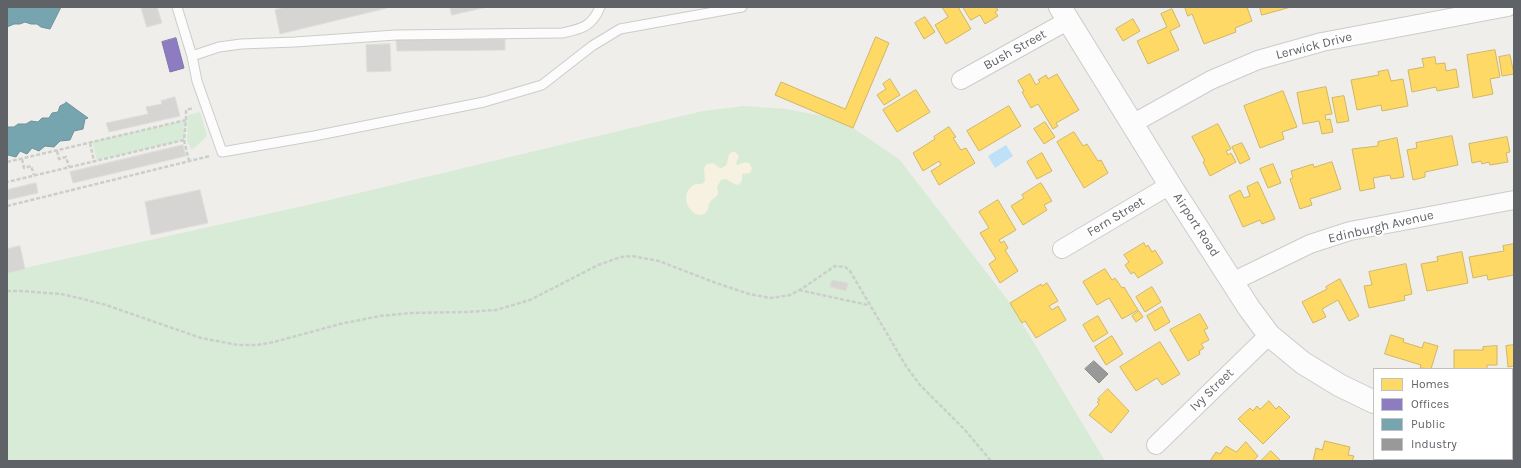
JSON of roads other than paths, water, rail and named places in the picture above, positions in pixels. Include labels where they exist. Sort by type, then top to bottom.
[{"type":"street","name":"Lerwick Drive","points":[[1132,124],[1211,80],[1258,60],[1322,42],[1508,7]]},
{"type":"street","name":"Airport Road","points":[[1064,13],[1170,185],[1249,308],[1269,335],[1303,363],[1339,385],[1373,402]]},
{"type":"street","name":"Bush Street","points":[[960,80],[1064,13]]},
{"type":"street","name":"Fern Street","points":[[1062,249],[1170,185]]},
{"type":"street","name":"Edinburgh Avenue","points":[[1232,282],[1310,244],[1350,231],[1514,200]]},
{"type":"street","name":"Ivy Street","points":[[1156,445],[1269,335]]},
{"type":"lane","points":[[177,7],[192,56],[197,81],[222,152],[373,125],[484,102],[542,85],[592,46],[620,29],[742,7]]},
{"type":"lane","points":[[192,56],[220,47],[242,44],[396,35],[562,33],[588,25],[597,14],[600,7]]},
{"type":"water","points":[[1006,145],[1013,156],[995,168],[988,156]]}]
